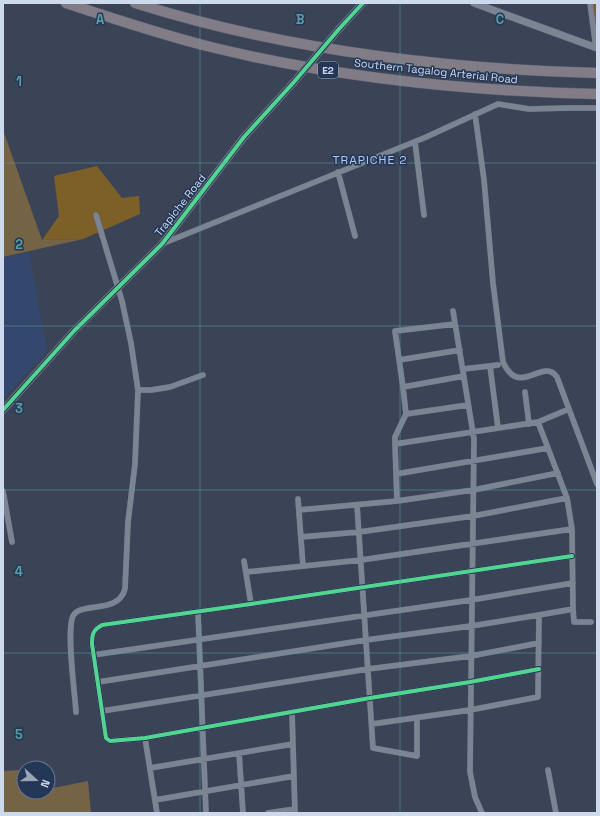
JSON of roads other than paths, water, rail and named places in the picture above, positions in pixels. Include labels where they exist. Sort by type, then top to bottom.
[{"type":"highway","name":"Southern Tagalog Arterial Road","points":[[66,3],[135,26],[210,47],[290,64],[362,76],[446,86],[542,93],[597,94]]},
{"type":"highway","name":"Southern Tagalog Arterial Road","points":[[135,3],[216,25],[299,43],[366,55],[464,66],[540,72],[597,73]]},
{"type":"street","name":"Trapiche Road","points":[[3,410],[74,331],[162,244],[244,137],[294,82],[338,29],[363,3]]},
{"type":"street","points":[[474,3],[597,48],[590,3]]},
{"type":"street","points":[[162,244],[415,142],[498,104],[530,109],[597,108]]},
{"type":"street","points":[[475,114],[484,180],[493,283],[503,362],[509,373],[518,378],[547,371],[554,373],[557,377],[597,484]]},
{"type":"street","points":[[415,142],[424,215]]},
{"type":"street","points":[[338,172],[355,236]]},
{"type":"street","points":[[76,712],[70,635],[73,616],[78,611],[114,603],[121,599],[125,589],[128,522],[135,464],[138,390],[131,343],[119,286],[96,215]]},
{"type":"street","points":[[453,311],[473,432],[470,772],[475,797],[482,813]]},
{"type":"street","points":[[397,500],[395,437],[406,414],[394,331],[455,324]]},
{"type":"street","points":[[399,360],[460,350]]},
{"type":"street","points":[[463,369],[498,364]]},
{"type":"street","points":[[490,366],[498,428]]},
{"type":"street","points":[[138,390],[151,390],[170,387],[203,375]]},
{"type":"street","points":[[402,387],[464,376]]},
{"type":"street","points":[[525,392],[529,424]]},
{"type":"street","points":[[406,414],[468,405]]},
{"type":"street","points":[[395,444],[529,424],[538,422],[569,409]]},
{"type":"street","points":[[538,422],[567,498],[572,529],[574,622],[591,622]]},
{"type":"street","points":[[396,474],[548,448]]},
{"type":"street","points":[[299,510],[357,505],[473,490],[558,473]]},
{"type":"street","points":[[3,491],[12,542]]},
{"type":"street","points":[[301,537],[359,532],[473,516],[567,498]]},
{"type":"street","points":[[298,499],[303,566]]},
{"type":"street","points":[[357,505],[373,748],[417,756],[417,718]]},
{"type":"street","points":[[246,572],[361,560],[572,529]]},
{"type":"street","points":[[539,669],[145,738],[110,741],[106,738],[92,636],[95,629],[102,625],[363,588],[572,556]]},
{"type":"street","points":[[244,561],[251,604]]},
{"type":"street","points":[[94,655],[472,600],[573,583]]},
{"type":"street","points":[[98,682],[366,640],[471,626],[573,609]]},
{"type":"street","points":[[198,612],[206,813]]},
{"type":"street","points":[[372,724],[470,710],[538,697],[539,615]]},
{"type":"street","points":[[102,711],[368,669],[471,656],[539,643]]},
{"type":"street","points":[[268,813],[295,811],[292,712]]},
{"type":"street","points":[[145,738],[157,813]]},
{"type":"street","points":[[150,768],[293,744]]},
{"type":"street","points":[[239,753],[243,813]]},
{"type":"street","points":[[548,770],[556,813]]},
{"type":"street","points":[[155,800],[294,776]]},
{"type":"district","name":"TRAPICHE 2","points":[[370,160]]}]
